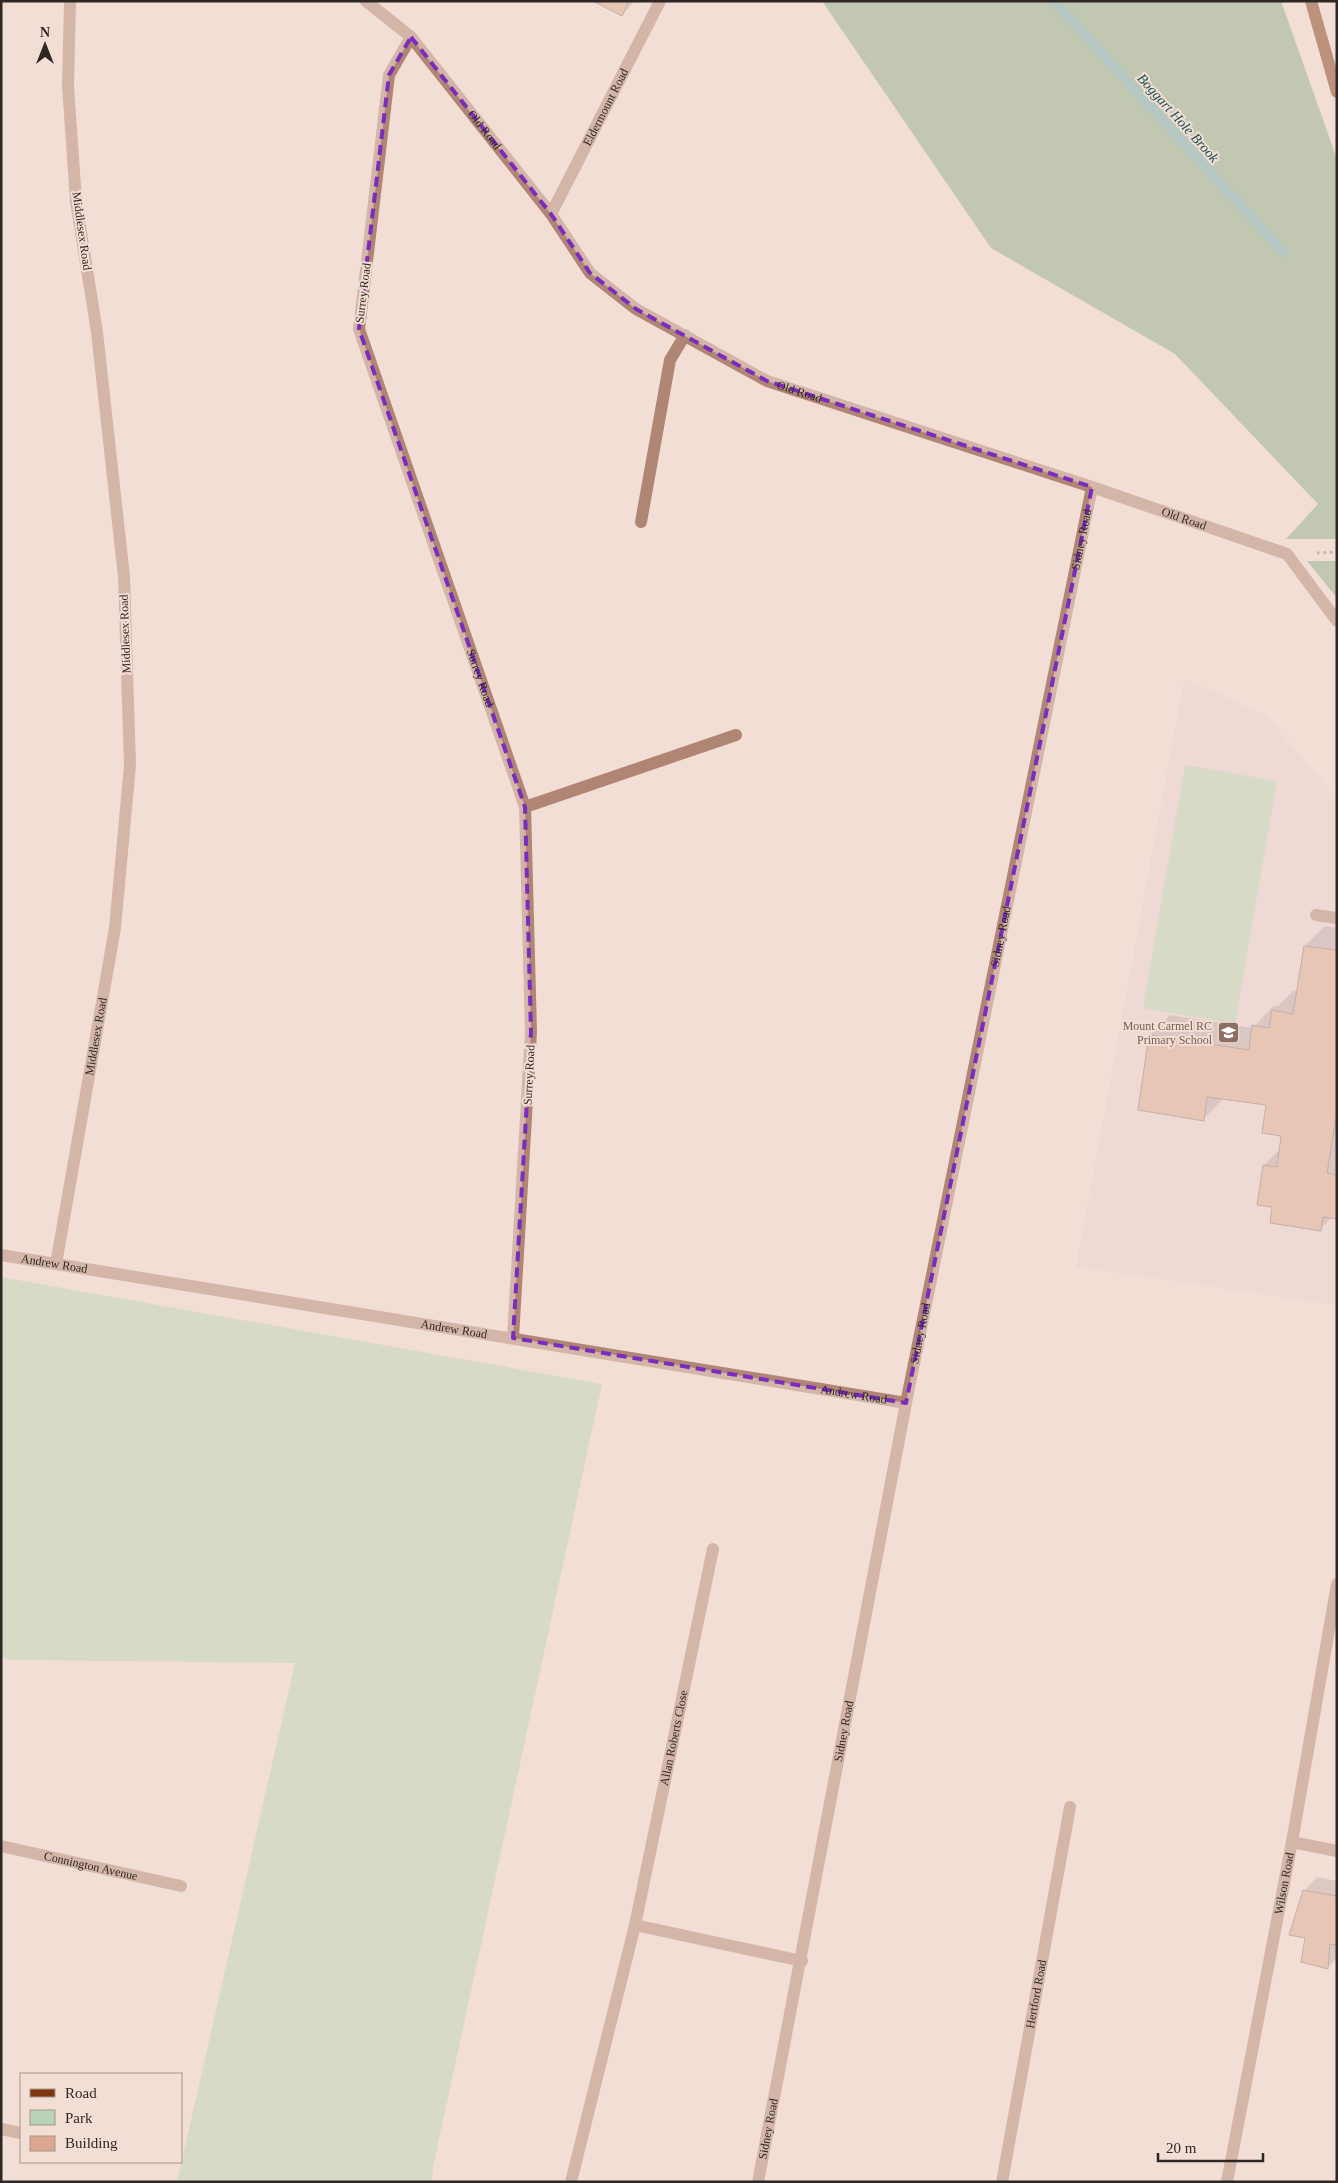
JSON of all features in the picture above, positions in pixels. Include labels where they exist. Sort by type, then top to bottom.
[{"type":"main road","points":[[1311,1],[1337,92]]},
{"type":"street","name":"Middlesex Road","points":[[56,1264],[114,928],[130,765],[124,577],[97,332],[76,201],[68,86],[70,1]]},
{"type":"street","name":"Old Road","points":[[366,1],[411,37],[551,214],[590,273],[636,309],[768,381],[1092,487],[1287,554],[1337,620]]},
{"type":"street","name":"Eldermount Road","points":[[551,214],[660,1]]},
{"type":"street","name":"Surrey Road","points":[[411,37],[389,75],[358,328],[525,806],[531,1032],[513,1338]]},
{"type":"street","points":[[641,522],[670,360],[685,336]]},
{"type":"street","name":"Sidney Road","points":[[758,2182],[802,1961],[906,1403],[1092,487]]},
{"type":"street","points":[[525,806],[736,735]]},
{"type":"street","points":[[1316,915],[1337,918]]},
{"type":"street","name":"Andrew Road","points":[[1,1255],[906,1403]]},
{"type":"street","name":"Allan Roberts Close","points":[[571,2182],[635,1926],[713,1549]]},
{"type":"street","name":"Wilson Road","points":[[1227,2182],[1292,1842],[1337,1584]]},
{"type":"street","name":"Hertford Road","points":[[1002,2182],[1070,1807]]},
{"type":"street","points":[[1292,1842],[1337,1851]]},
{"type":"street","name":"Connington Avenue","points":[[1,1846],[181,1886]]},
{"type":"street","points":[[635,1926],[802,1961]]},
{"type":"street","points":[[1,2129],[20,2133]]},
{"type":"highlighted area","points":[[411,37],[551,214],[590,273],[636,309],[767,381],[1092,487],[906,1403],[513,1338],[531,1032],[525,807],[359,329],[389,75]]},
{"type":"shaded area","name":"Mount Carmel RC Primary School","points":[[1184,679],[1266,715],[1337,799],[1337,1305],[1076,1267]]},
{"type":"green space","points":[[822,1],[1281,1],[1337,159],[1337,539],[1286,539],[1318,504],[1175,354],[991,248]]},
{"type":"green space","points":[[1307,561],[1337,561],[1337,598]]},
{"type":"green space","points":[[1185,765],[1277,781],[1235,1024],[1143,1008]]},
{"type":"green space","points":[[1,1277],[602,1384],[433,2167],[432,2182],[177,2182],[295,1663],[14,1660],[1,1658]]},
{"type":"building","points":[[593,1],[629,1],[622,16]]},
{"type":"building","points":[[1304,946],[1337,950],[1337,1111],[1327,1173],[1337,1175],[1337,1219],[1323,1217],[1321,1231],[1270,1223],[1272,1207],[1257,1205],[1263,1165],[1277,1167],[1281,1136],[1262,1133],[1266,1105],[1207,1097],[1204,1121],[1138,1110],[1149,1035],[1249,1050],[1252,1025],[1269,1028],[1272,1010],[1293,1014]]},
{"type":"building","points":[[1303,1890],[1337,1896],[1337,1945],[1330,1944],[1328,1969],[1301,1962],[1305,1938],[1289,1935]]},
{"type":"waterway","name":"Boggart Hole Brook","points":[[1054,1],[1283,252]]},
{"type":"place","name":"Mount Carmel RC Primary School","points":[[1228,1033]]}]
